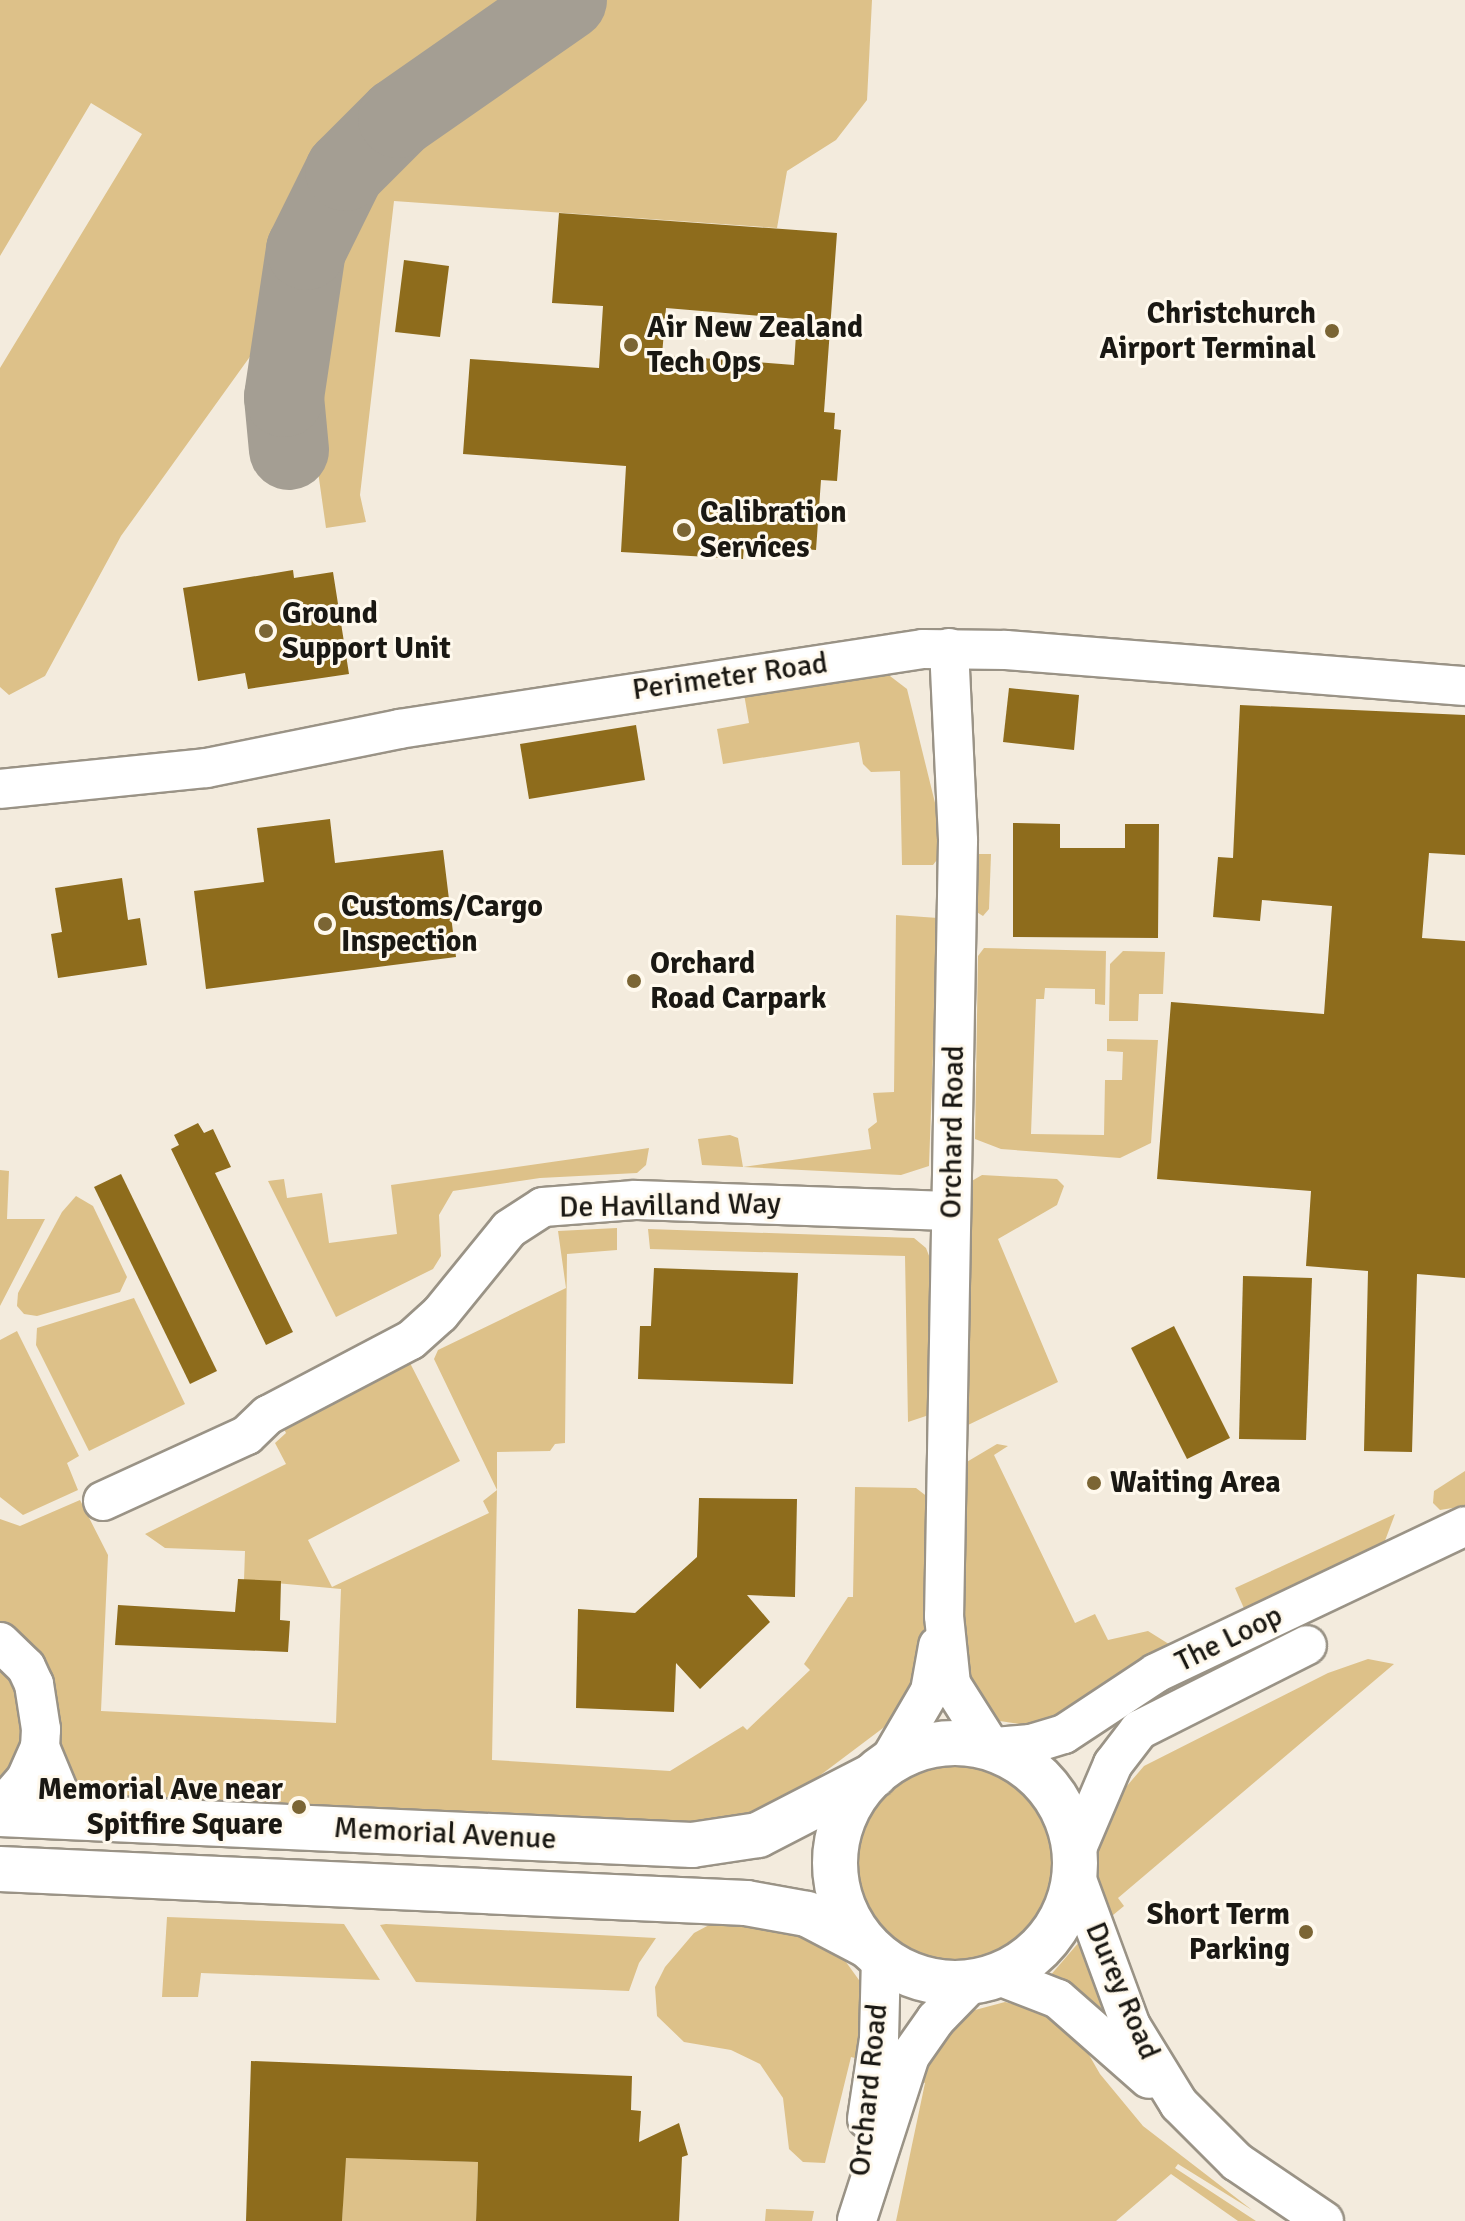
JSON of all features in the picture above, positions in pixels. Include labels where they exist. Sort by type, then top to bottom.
[{"type":"main road","points":[[939,1744],[992,1745],[1028,1768],[1055,1797],[1075,1863],[1067,1906],[1051,1935],[1036,1952],[985,1979],[919,1979],[874,1952],[842,1905],[834,1858],[846,1813],[881,1769],[939,1744]]},
{"type":"main road","name":"Memorial Avenue","points":[[0,1811],[692,1845],[758,1835],[881,1769]]},
{"type":"main road","name":"Memorial Avenue","points":[[0,1869],[746,1903],[807,1914],[874,1952]]},
{"type":"street","name":"Perimeter Road","points":[[0,789],[206,768],[569,701],[949,648],[1465,686]]},
{"type":"street","name":"Orchard Road","points":[[949,648],[958,841],[944,1616],[951,1684],[992,1745]]},
{"type":"street","name":"De Havilland Way","points":[[103,1501],[247,1435],[268,1415],[411,1340],[440,1314],[509,1229],[543,1207],[679,1201],[951,1211]]},
{"type":"street","name":"The Loop","points":[[992,1745],[1031,1744],[1064,1734],[1156,1673],[1465,1526]]},
{"type":"street","name":"Orchard Road","points":[[881,1769],[930,1691],[944,1616]]},
{"type":"street","points":[[0,1642],[26,1667],[34,1684],[40,1747],[51,1781],[83,1817]]},
{"type":"street","name":"The Loop","points":[[1075,1863],[1113,1764],[1139,1730],[1307,1645]]},
{"type":"street","points":[[0,1811],[25,1780],[40,1747]]},
{"type":"street","name":"Durey Road","points":[[1075,1863],[1131,2026],[1179,2104]]},
{"type":"street","name":"Orchard Road","points":[[857,2221],[860,2155],[879,2039],[874,1952]]},
{"type":"street","name":"Orchard Road","points":[[857,2221],[910,2056],[936,2019],[985,1979]]},
{"type":"street","name":"Durey Road","points":[[985,1979],[1058,1999],[1179,2104],[1237,2162],[1324,2221]]},
{"type":"shaded area","points":[[0,0],[872,0],[867,100],[836,140],[787,171],[777,228],[394,201],[360,495],[366,522],[326,528],[311,422],[311,315],[322,257],[352,190],[321,183],[300,207],[282,262],[272,326],[121,536],[45,676],[9,695],[0,687],[0,368],[142,134],[91,103],[0,256]]},
{"type":"shaded area","points":[[886,673],[907,689],[938,815],[940,856],[933,865],[902,865],[900,771],[871,772],[863,764],[859,742],[723,764],[717,729],[749,723],[744,694]]},
{"type":"shaded area","points":[[976,854],[991,854],[989,909],[983,916],[975,911]]},
{"type":"shaded area","points":[[896,915],[938,918],[929,1166],[901,1175],[702,1165],[698,1139],[730,1135],[738,1138],[743,1167],[871,1149],[868,1129],[877,1122],[873,1093],[894,1092]]},
{"type":"shaded area","points":[[984,948],[1106,951],[1105,1005],[1095,1004],[1095,989],[1045,988],[1044,999],[1036,999],[1031,1134],[1104,1135],[1105,1080],[1122,1080],[1123,1052],[1107,1051],[1107,1039],[1158,1040],[1151,1143],[1120,1158],[1001,1149],[975,1139],[978,956]]},
{"type":"shaded area","points":[[1123,951],[1165,952],[1163,994],[1139,994],[1138,1021],[1109,1021],[1110,964]]},
{"type":"shaded area","points":[[649,1148],[646,1165],[637,1173],[540,1178],[453,1191],[439,1215],[441,1256],[433,1269],[336,1317],[268,1181],[284,1179],[287,1198],[322,1193],[329,1243],[397,1234],[391,1185]]},
{"type":"shaded area","points":[[0,1170],[9,1171],[7,1219],[45,1219],[0,1306]]},
{"type":"shaded area","points":[[982,1175],[1057,1179],[1064,1186],[1057,1205],[998,1239],[1058,1382],[968,1425],[964,1417],[970,1182]]},
{"type":"shaded area","points":[[76,1196],[93,1206],[127,1277],[120,1292],[37,1316],[24,1314],[17,1306],[18,1293],[62,1212]]},
{"type":"shaded area","points":[[617,1228],[617,1250],[567,1254],[565,1443],[555,1444],[550,1451],[497,1452],[497,1490],[434,1359],[438,1350],[566,1288],[558,1231]]},
{"type":"shaded area","points":[[648,1229],[914,1238],[926,1248],[933,1266],[929,1415],[908,1422],[905,1256],[650,1249]]},
{"type":"shaded area","points":[[134,1298],[185,1404],[89,1451],[36,1345],[37,1328]]},
{"type":"shaded area","points":[[17,1331],[79,1456],[67,1463],[78,1490],[23,1515],[0,1497],[0,1340]]},
{"type":"shaded area","points":[[410,1363],[460,1461],[308,1540],[332,1587],[489,1513],[483,1501],[497,1490],[492,1760],[670,1771],[743,1726],[747,1730],[810,1670],[804,1664],[848,1597],[853,1597],[855,1487],[916,1488],[929,1498],[925,1659],[895,1719],[798,1792],[746,1815],[701,1822],[89,1795],[76,1792],[61,1777],[57,1704],[47,1671],[0,1622],[0,1519],[20,1526],[80,1500],[108,1555],[101,1711],[336,1723],[341,1589],[244,1580],[245,1551],[165,1548],[145,1534],[286,1464],[275,1443],[286,1433],[283,1427]]},
{"type":"shaded area","points":[[997,1444],[1008,1446],[994,1455],[1075,1623],[1095,1614],[1108,1640],[1148,1631],[1172,1646],[1056,1720],[1033,1726],[993,1720],[962,1678],[965,1463]]},
{"type":"shaded area","points":[[1465,1471],[1465,1506],[1440,1510],[1433,1503],[1434,1491]]},
{"type":"shaded area","points":[[1395,1514],[1383,1546],[1246,1613],[1235,1588]]},
{"type":"shaded area","points":[[1368,1659],[1394,1664],[1118,1898],[1124,1906],[1107,1920],[1099,1899],[1099,1848],[1120,1794],[1144,1766],[1328,1673]]},
{"type":"shaded area","points":[[0,1663],[23,1706],[23,1753],[0,1788]]},
{"type":"shaded area","points":[[952,1761],[990,1768],[1023,1790],[1045,1823],[1052,1861],[1045,1899],[1023,1932],[990,1954],[952,1961],[914,1954],[881,1932],[859,1899],[852,1861],[859,1823],[881,1790],[914,1768]]},
{"type":"shaded area","points":[[167,1917],[344,1924],[380,1980],[201,1973],[198,1997],[162,1997]]},
{"type":"shaded area","points":[[711,1924],[794,1930],[841,1955],[864,1987],[859,2059],[851,2057],[825,2163],[803,2162],[789,2149],[783,2098],[760,2064],[731,2050],[684,2042],[657,2016],[655,1987],[665,1967],[694,1933]]},
{"type":"shaded area","points":[[380,1925],[656,1938],[639,1963],[629,1991],[416,1982]]},
{"type":"shaded area","points":[[1080,1941],[1104,2005],[1101,2008],[1049,1977]]},
{"type":"shaded area","points":[[1005,2002],[1046,2012],[1081,2041],[1100,2074],[1143,2126],[1252,2210],[1178,2164],[1175,2168],[1256,2221],[1238,2221],[1171,2174],[1116,2221],[896,2221],[925,2083],[918,2081],[929,2049],[960,2014]]},
{"type":"shaded area","points":[[249,2154],[478,2162],[476,2221],[342,2221],[343,2197]]},
{"type":"shaded area","points":[[766,2209],[814,2211],[812,2221],[765,2221]]},
{"type":"building","name":"Air New Zealand Tech Ops","points":[[559,213],[837,233],[824,412],[835,413],[834,429],[841,430],[837,481],[821,480],[816,550],[744,545],[743,559],[621,552],[626,466],[463,454],[470,359],[599,368],[603,306],[552,303]],"holes":[[[666,308],[797,319],[794,365],[662,355]]]},
{"type":"building","points":[[404,260],[449,266],[440,337],[395,332]]},
{"type":"building","name":"Ground Support Unit","points":[[293,570],[294,578],[333,572],[349,674],[248,689],[245,673],[198,681],[183,588]]},
{"type":"building","points":[[1009,688],[1079,695],[1074,750],[1003,742]]},
{"type":"building","points":[[1240,705],[1465,715],[1465,855],[1429,853],[1422,938],[1465,941],[1465,1278],[1417,1274],[1412,1452],[1364,1451],[1368,1271],[1306,1266],[1311,1191],[1157,1179],[1171,1002],[1324,1014],[1332,906],[1262,900],[1260,921],[1213,917],[1218,857],[1233,858]]},
{"type":"building","points":[[636,725],[645,780],[529,799],[520,744]]},
{"type":"building","name":"Customs/Cargo Inspection","points":[[330,819],[335,863],[443,850],[456,957],[206,989],[194,891],[264,882],[257,828]]},
{"type":"building","points":[[1013,823],[1060,824],[1060,848],[1125,848],[1125,824],[1159,824],[1158,938],[1013,937]]},
{"type":"building","points":[[122,878],[128,920],[140,918],[147,965],[58,978],[51,934],[62,932],[55,888]]},
{"type":"building","points":[[198,1123],[204,1133],[213,1129],[231,1167],[215,1173],[293,1332],[266,1345],[171,1149],[179,1145],[174,1135]]},
{"type":"building","points":[[121,1174],[217,1371],[190,1384],[94,1187]]},
{"type":"building","points":[[654,1268],[798,1273],[793,1384],[638,1379],[640,1326],[651,1326]]},
{"type":"building","points":[[1243,1276],[1312,1278],[1306,1440],[1239,1439]]},
{"type":"building","points":[[1174,1326],[1230,1438],[1187,1459],[1131,1348]]},
{"type":"building","points":[[699,1498],[797,1499],[795,1597],[747,1595],[770,1622],[700,1689],[676,1663],[674,1712],[576,1708],[578,1609],[635,1613],[697,1557]]},
{"type":"building","points":[[238,1579],[281,1581],[280,1620],[290,1621],[288,1652],[115,1645],[118,1605],[235,1612]]},
{"type":"building","points":[[251,2061],[632,2076],[631,2110],[641,2111],[639,2142],[679,2123],[688,2155],[682,2157],[679,2221],[476,2221],[478,2162],[346,2158],[342,2221],[246,2221]]},
{"type":"taxiway","points":[[289,450],[284,397],[306,250],[345,171],[398,118],[567,0]]},
{"type":"place","name":"Christchurch Airport Terminal","points":[[1332,331]]},
{"type":"place","name":"Air New Zealand Tech Ops","points":[[631,345]]},
{"type":"place","name":"Calibration Services","points":[[684,530]]},
{"type":"place","name":"Ground Support Unit","points":[[266,631]]},
{"type":"place","name":"Customs/Cargo Inspection","points":[[325,924]]},
{"type":"place","name":"Orchard Road Carpark","points":[[634,981]]},
{"type":"place","name":"Waiting Area","points":[[1094,1483]]},
{"type":"place","name":"Memorial Ave near Spitfire Square","points":[[299,1807]]},
{"type":"place","name":"Short Term Parking","points":[[1306,1932]]}]
